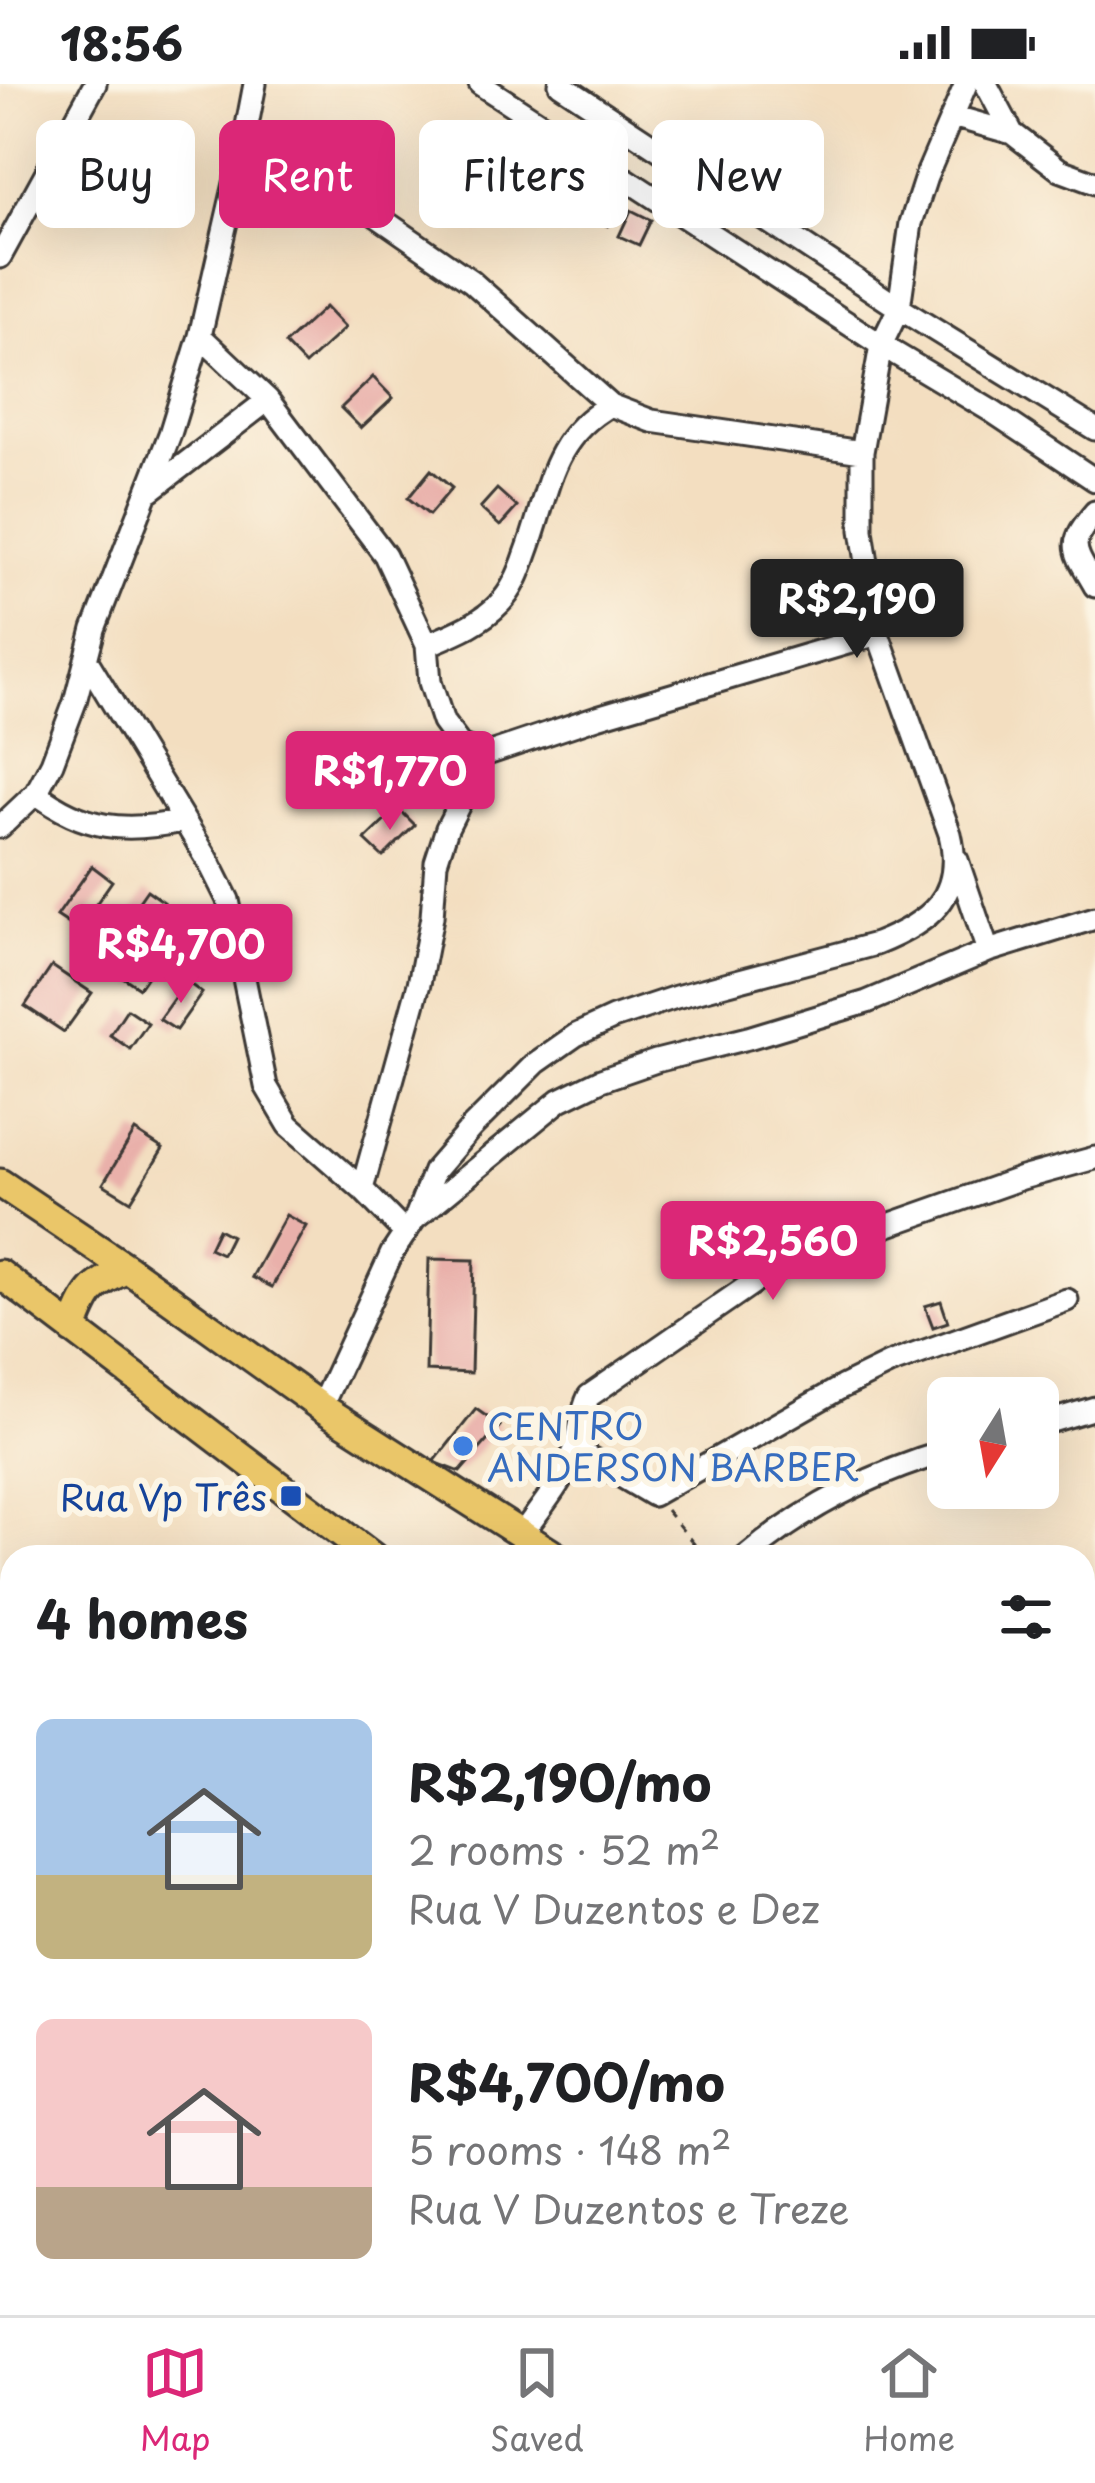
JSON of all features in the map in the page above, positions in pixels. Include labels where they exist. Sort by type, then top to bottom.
[{"type":"main road","points":[[0,1183],[322,1406],[539,1545]]},
{"type":"main road","points":[[73,1330],[86,1295],[128,1269]]},
{"type":"main road","points":[[0,1274],[357,1545]]},
{"type":"street","points":[[0,257],[95,84]]},
{"type":"street","points":[[248,120],[255,84]]},
{"type":"street","points":[[480,84],[1095,480]]},
{"type":"street","points":[[560,84],[899,308],[1095,429]]},
{"type":"street","points":[[966,84],[911,223],[899,308],[881,345],[862,452],[862,530],[878,634],[988,951]]},
{"type":"street","points":[[986,84],[1012,133]]},
{"type":"street","points":[[952,116],[1012,133],[1060,170],[1095,183]]},
{"type":"street","points":[[0,827],[36,793],[75,702],[86,658],[151,490],[200,335],[225,228]]},
{"type":"street","points":[[394,228],[470,281],[610,404],[652,421],[862,452]]},
{"type":"street","points":[[200,335],[268,400],[385,555],[427,645],[430,682],[443,722],[460,745],[484,755],[878,634]]},
{"type":"street","points":[[151,490],[268,400]]},
{"type":"street","points":[[427,645],[473,625],[500,603],[517,579],[555,460],[574,432],[610,404]]},
{"type":"street","points":[[1095,512],[1077,532],[1075,542],[1095,586]]},
{"type":"street","points":[[86,658],[228,900],[266,1085],[289,1125],[410,1225]]},
{"type":"street","points":[[362,1189],[419,984],[432,917],[436,862],[484,755]]},
{"type":"street","points":[[36,793],[59,811],[91,823],[130,828],[183,821]]},
{"type":"street","points":[[322,1406],[434,1172],[536,1063],[576,1035],[613,1018],[902,934],[942,903],[953,877],[955,854]]},
{"type":"street","points":[[410,1225],[560,1100],[601,1080],[867,1002],[988,951],[1095,918]]},
{"type":"street","points":[[522,1534],[565,1473],[589,1396],[760,1278],[812,1252],[895,1222],[1095,1158]]},
{"type":"street","points":[[575,1449],[653,1495],[889,1364],[1067,1300]]},
{"type":"street","points":[[1059,1419],[1095,1408]]},
{"type":"street","points":[[760,1545],[819,1504],[868,1478],[927,1458]]},
{"type":"path","points":[[653,1495],[695,1545]]},
{"type":"building","points":[[631,210],[651,220],[639,245],[619,236],[628,228]]},
{"type":"building","points":[[325,307],[345,328],[305,365],[285,344]]},
{"type":"building","points":[[373,377],[393,398],[361,428],[341,408]]},
{"type":"building","points":[[431,470],[452,488],[429,515],[408,498]]},
{"type":"building","points":[[497,489],[517,507],[500,526],[480,508]]},
{"type":"building","points":[[398,808],[415,825],[383,857],[365,840]]},
{"type":"building","points":[[92,866],[112,881],[78,930],[57,916]]},
{"type":"building","points":[[147,890],[164,902],[132,948],[115,936]]},
{"type":"building","points":[[159,918],[178,931],[139,988],[120,975]]},
{"type":"building","points":[[52,966],[92,993],[64,1032],[25,1006]]},
{"type":"building","points":[[186,981],[202,993],[176,1030],[159,1019]]},
{"type":"building","points":[[127,1009],[148,1023],[130,1049],[110,1035]]},
{"type":"building","points":[[135,1131],[163,1149],[131,1201],[103,1184]]},
{"type":"building","points":[[286,1215],[306,1226],[272,1287],[252,1277]]},
{"type":"building","points":[[218,1229],[231,1236],[222,1254],[209,1248]]},
{"type":"building","points":[[429,1259],[474,1260],[471,1373],[426,1371]]},
{"type":"building","points":[[941,1301],[948,1322],[933,1327],[925,1306]]},
{"type":"building","points":[[476,1409],[500,1426],[460,1472],[434,1462]]},
{"type":"place","name":"CENTRO ANDERSON BARBER","points":[[463,1446]]},
{"type":"place","name":"Rua Vp Três","points":[[291,1496]]}]
